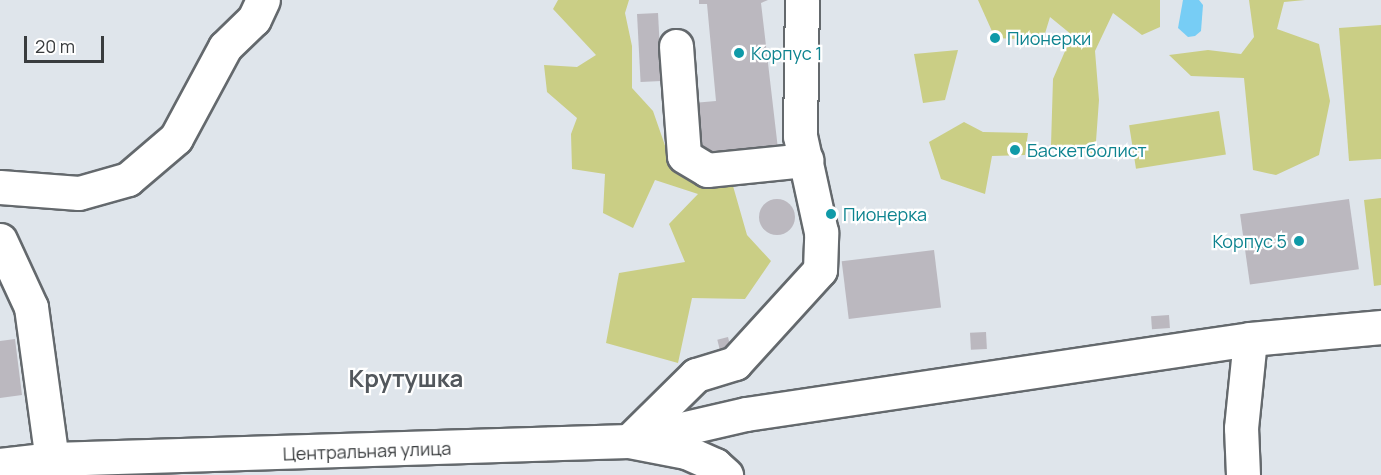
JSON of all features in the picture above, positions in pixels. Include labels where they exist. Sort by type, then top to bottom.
[{"type":"street","points":[[0,187],[79,193],[128,179],[162,154],[176,138],[225,47],[254,19],[263,0]]},
{"type":"street","points":[[629,441],[696,375],[735,363],[820,270],[821,232],[806,160],[798,100],[802,0]]},
{"type":"street","points":[[676,46],[684,156],[707,170],[806,160]]},
{"type":"street","points":[[0,240],[31,307],[53,467]]},
{"type":"street","points":[[629,441],[746,414],[1250,339],[1381,327]]},
{"type":"street","points":[[1243,475],[1241,428],[1250,339]]},
{"type":"street","name":"Центральная улица","points":[[0,465],[53,467],[362,464],[629,441],[686,452],[726,475]]},
{"type":"green space","points":[[558,0],[629,0],[625,13],[632,46],[632,88],[653,111],[669,157],[686,173],[733,186],[747,235],[771,261],[745,299],[692,298],[678,363],[606,343],[619,273],[685,262],[669,224],[698,194],[655,180],[633,228],[603,213],[605,174],[572,169],[571,134],[577,118],[547,92],[544,65],[577,67],[596,55],[553,9]]},
{"type":"green space","points":[[978,0],[1160,0],[1160,27],[1142,35],[1113,13],[1095,51],[1099,100],[1095,155],[1051,145],[1053,79],[1072,35],[1050,17],[1043,40],[995,38]]},
{"type":"green space","points":[[1249,0],[1305,0],[1284,2],[1277,29],[1319,44],[1330,101],[1319,155],[1276,175],[1253,170],[1244,78],[1191,76],[1169,55],[1208,50],[1241,54],[1254,37]]},
{"type":"green space","points":[[1381,25],[1381,159],[1349,161],[1339,28]]},
{"type":"green space","points":[[958,50],[945,100],[923,103],[914,54]]},
{"type":"green space","points":[[1219,111],[1226,154],[1136,169],[1129,125]]},
{"type":"green space","points":[[964,122],[983,132],[1028,133],[1025,155],[992,156],[985,194],[941,179],[929,142]]},
{"type":"green space","points":[[1381,198],[1381,285],[1374,286],[1364,200]]},
{"type":"water","points":[[1183,0],[1199,0],[1203,5],[1201,31],[1195,36],[1188,37],[1178,28]]},
{"type":"building","name":"Корпус 1","points":[[699,0],[768,0],[761,3],[778,149],[699,159],[693,103],[716,101],[707,4],[699,4]]},
{"type":"building","points":[[658,13],[662,81],[641,82],[637,14]]},
{"type":"building","points":[[777,199],[790,204],[795,217],[790,230],[777,235],[764,230],[759,217],[764,204]]},
{"type":"building","name":"Корпус 5","points":[[1349,199],[1359,269],[1250,285],[1240,214]]},
{"type":"building","points":[[934,250],[941,308],[849,319],[842,261]]},
{"type":"building","points":[[1169,315],[1170,328],[1152,329],[1151,316]]},
{"type":"building","points":[[986,332],[987,349],[971,350],[970,333]]},
{"type":"building","points":[[728,337],[731,349],[720,351],[717,340]]},
{"type":"building","points":[[15,339],[22,395],[0,398],[0,341]]},
{"type":"place","name":"Пионерки","points":[[995,38]]},
{"type":"place","name":"Корпус 1","points":[[739,53]]},
{"type":"place","name":"Баскетболист","points":[[1015,150]]},
{"type":"place","name":"Пионерка","points":[[831,214]]},
{"type":"place","name":"Корпус 5","points":[[1299,241]]},
{"type":"district","name":"Крутушка","points":[[406,378]]}]
